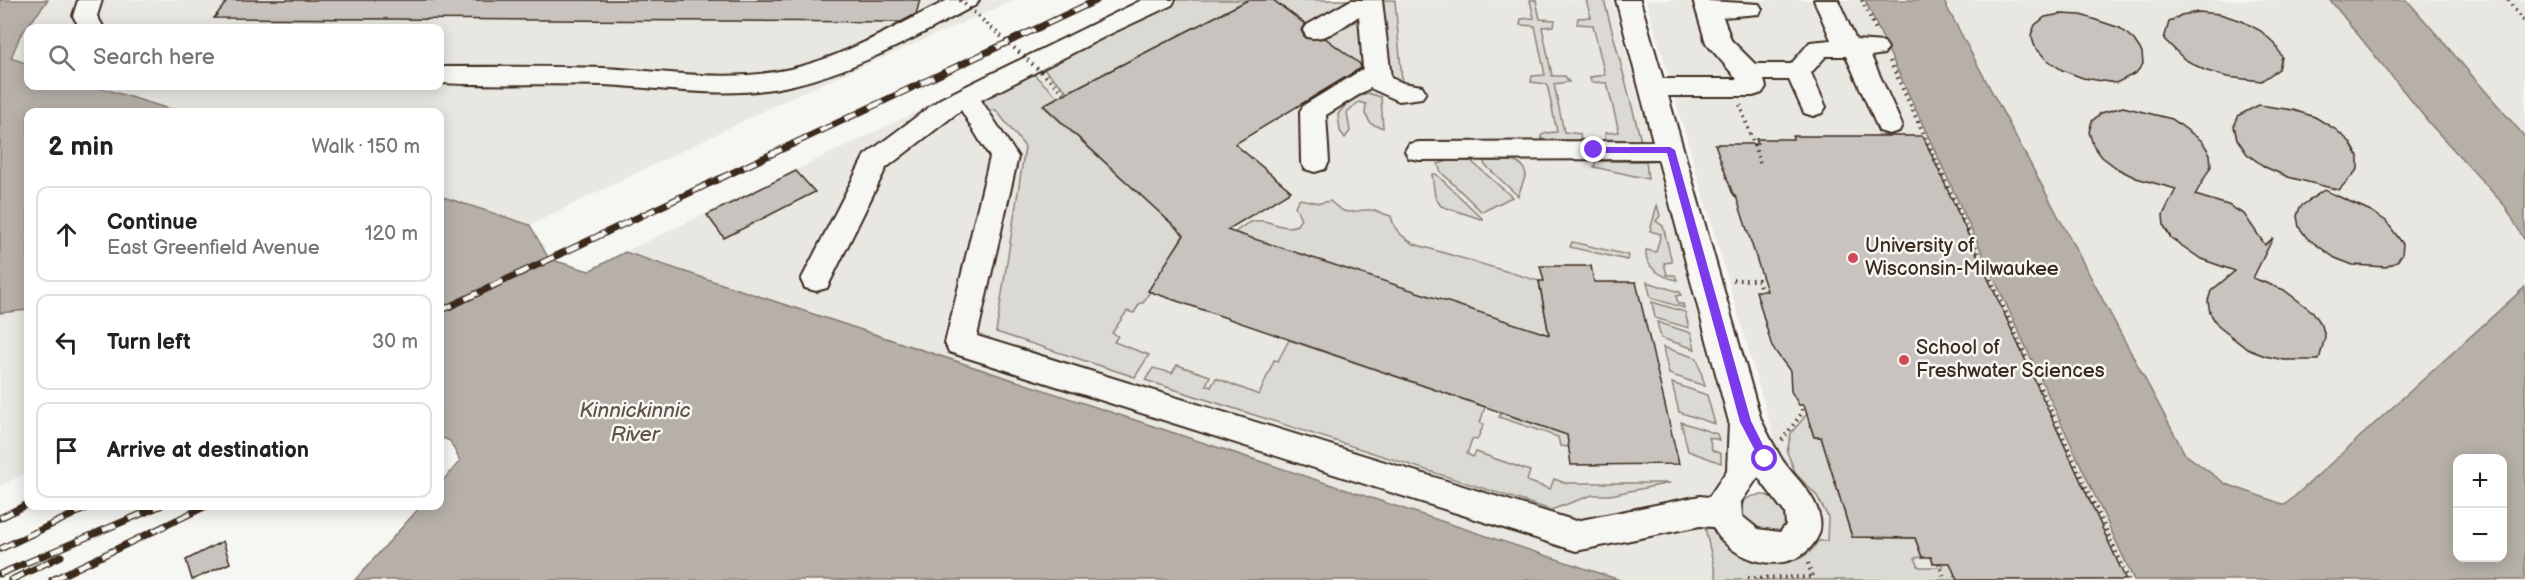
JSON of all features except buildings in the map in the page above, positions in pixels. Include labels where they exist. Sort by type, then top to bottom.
[{"type":"street","points":[[90,0],[85,16],[90,24]]},
{"type":"street","points":[[444,75],[607,77],[653,82],[764,83],[801,75],[837,63],[967,0]]},
{"type":"street","points":[[816,280],[875,162],[948,105],[1103,27],[1163,0]]},
{"type":"street","points":[[1316,31],[1369,0],[1376,73],[1380,83],[1388,89],[1413,92]]},
{"type":"street","points":[[1628,0],[1745,422],[1771,470],[1797,500],[1805,521],[1803,531],[1789,546],[1764,548],[1739,535],[1730,525],[1725,513],[1724,502],[1728,492],[1737,485],[1745,462],[1745,422]]},
{"type":"street","points":[[1826,0],[1869,48],[1889,125]]},
{"type":"street","points":[[1653,88],[1753,87],[1748,72],[1719,43],[1706,4],[1750,9]]},
{"type":"street","points":[[1748,72],[1798,72],[1819,48],[1869,48]]},
{"type":"street","points":[[1798,72],[1813,107]]},
{"type":"street","points":[[1315,162],[1313,111],[1376,73]]},
{"type":"street","points":[[966,97],[1004,157],[960,343],[1576,536],[1700,511],[1725,513]]},
{"type":"street","points":[[1419,151],[1670,150]]},
{"type":"path","points":[[960,0],[1065,93]]},
{"type":"path","points":[[1862,0],[1869,48],[2129,580]]},
{"type":"path","points":[[2508,0],[2525,24]]},
{"type":"path","points":[[1738,100],[1760,163]]},
{"type":"path","points":[[1733,280],[1758,280],[1761,291]]},
{"type":"path","points":[[1780,443],[1802,413],[1802,405]]},
{"type":"path","points":[[1939,563],[1945,580]]},
{"type":"path","points":[[1750,579],[1812,577]]},
{"type":"shaded area","points":[[48,0],[1015,0],[796,95],[530,225],[444,197],[444,108],[166,108],[108,90],[444,90],[444,24],[29,24]]},
{"type":"shaded area","points":[[1150,0],[1612,0],[1734,449],[1720,529],[1705,528],[1717,580],[1620,580],[625,252]]},
{"type":"shaded area","points":[[1174,0],[1248,0],[1068,92],[1039,65]]},
{"type":"shaded area","points":[[1273,0],[1349,0],[1307,25]]},
{"type":"shaded area","points":[[1382,0],[1395,0],[1402,80],[1399,82],[1390,75]]},
{"type":"shaded area","points":[[1530,0],[1536,0],[1540,19],[1555,20],[1554,26],[1542,27],[1552,76],[1565,76],[1569,82],[1554,84],[1564,132],[1580,134],[1581,141],[1542,139],[1541,136],[1545,133],[1557,132],[1547,84],[1531,82],[1532,76],[1545,75],[1535,26],[1520,25],[1521,19],[1534,18]]},
{"type":"shaded area","points":[[1586,0],[1604,0],[1641,141],[1605,139],[1605,133],[1619,132],[1607,83],[1591,82],[1590,77],[1605,75],[1593,25],[1577,24],[1578,18],[1591,17]]},
{"type":"shaded area","name":"University of Wisconsin-Milwaukee","points":[[1646,0],[1865,0],[2134,580],[1948,580],[1943,567],[1919,567],[1909,542],[1818,541],[1820,526],[1782,465]]},
{"type":"shaded area","points":[[1943,0],[2330,0],[2431,125],[2505,206],[2525,241],[2525,287],[2285,505],[2226,484],[2185,454]]},
{"type":"shaded area","points":[[2407,0],[2525,0],[2525,137]]},
{"type":"shaded area","points":[[1362,20],[1366,69],[1324,38]]},
{"type":"shaded area","points":[[24,31],[24,63],[11,59]]},
{"type":"shaded area","points":[[1029,70],[1058,97],[1043,106],[1184,235],[1143,303],[1140,303],[1134,313],[1127,311],[1112,333],[1118,336],[1114,342],[1149,355],[1135,377],[996,332],[1025,147],[996,110],[985,111],[981,103],[983,93]]},
{"type":"shaded area","points":[[1367,93],[1381,97],[1383,128],[1371,124],[1365,114],[1366,104],[1359,102],[1347,112],[1350,131],[1345,138],[1340,131],[1338,114],[1349,101]]},
{"type":"shaded area","points":[[1448,161],[1471,161],[1512,197],[1482,212],[1441,172],[1438,164]]},
{"type":"shaded area","points":[[1485,161],[1512,161],[1522,165],[1526,174],[1518,196],[1484,164]]},
{"type":"shaded area","points":[[1596,161],[1646,161],[1648,179],[1594,167]]},
{"type":"shaded area","points":[[1432,174],[1436,174],[1484,220],[1441,206],[1435,197]]},
{"type":"shaded area","points":[[1299,199],[1320,203],[1330,201],[1341,210],[1350,212],[1371,210],[1391,216],[1399,232],[1414,244],[1539,281],[1549,335],[1234,233],[1247,224],[1257,221],[1285,227],[1297,225],[1301,219],[1295,206]]},
{"type":"shaded area","points":[[1657,205],[1660,216],[1656,221],[1663,226],[1672,262],[1664,263],[1667,275],[1675,275],[1677,280],[1655,270],[1646,256],[1646,250],[1656,252],[1661,234],[1650,231]]},
{"type":"shaded area","points":[[1572,242],[1628,255],[1627,260],[1570,247]]},
{"type":"shaded area","points":[[1647,282],[1680,292],[1681,295],[1676,296],[1678,304],[1683,304],[1684,308],[1651,298]]},
{"type":"shaded area","points":[[1652,302],[1685,312],[1689,328],[1655,318]]},
{"type":"shaded area","points":[[24,310],[24,474],[0,486],[0,313]]},
{"type":"shaded area","points":[[1657,322],[1691,333],[1695,349],[1661,338]]},
{"type":"shaded area","points":[[1289,340],[1485,407],[1480,423],[1484,424],[1477,440],[1472,439],[1467,454],[1473,457],[1476,452],[1530,471],[1527,481],[1550,489],[1554,479],[1565,483],[1670,483],[1610,495],[1592,495],[1551,510],[1145,380],[1153,368],[1172,373],[1177,365],[1210,376],[1206,385],[1211,387],[1216,378],[1259,395],[1274,360],[1278,361]]},
{"type":"shaded area","points":[[1663,347],[1697,358],[1705,386],[1669,374]]},
{"type":"shaded area","points":[[1672,383],[1707,395],[1715,424],[1679,412]]},
{"type":"shaded area","points":[[1501,413],[1567,435],[1569,447],[1560,446],[1558,437],[1499,417]]},
{"type":"shaded area","points":[[1807,414],[1814,437],[1821,437],[1852,537],[1915,538],[1922,557],[1915,558],[1919,567],[1943,567],[1941,563],[1949,558],[1957,580],[1717,580],[1705,528],[1730,533],[1756,552],[1775,561],[1786,562],[1798,559],[1810,552],[1818,541],[1827,541],[1828,517],[1817,496],[1796,474],[1787,452],[1791,433]]},
{"type":"shaded area","points":[[1681,422],[1717,434],[1719,440],[1709,437],[1712,450],[1721,454],[1721,463],[1688,451]]},
{"type":"shaded area","points":[[1766,495],[1782,503],[1790,531],[1769,539],[1740,519],[1741,507],[1749,497]]},
{"type":"water","points":[[0,0],[48,0],[29,24],[24,24],[24,31],[11,58],[24,63],[24,90],[108,90],[166,108],[24,108],[24,310],[0,313]]},
{"type":"water","points":[[1865,0],[1943,0],[2185,454],[2226,484],[2285,505],[2525,287],[2525,580],[2134,580]]},
{"type":"water","points":[[2330,0],[2407,0],[2525,137],[2525,241],[2505,206],[2431,125]]},
{"type":"water","name":"Kinnickinnic River","points":[[444,197],[530,225],[549,259],[589,271],[625,252],[1620,580],[355,580],[417,510],[444,510],[444,479],[460,461],[450,441],[444,439]]},
{"type":"railway","points":[[444,309],[1097,0]]},
{"type":"railway","points":[[0,518],[24,506]]},
{"type":"railway","points":[[0,549],[83,510]]},
{"type":"railway","points":[[0,574],[151,510]]},
{"type":"railway","points":[[52,580],[198,510]]},
{"type":"railway","points":[[11,580],[61,556]]},
{"type":"place","name":"University of Wisconsin-Milwaukee","points":[[1853,258]]},
{"type":"place","name":"School of Freshwater Sciences","points":[[1904,360]]},
{"type":"route","points":[[1594,150],[1670,150],[1713,298],[1745,422],[1765,459]]}]
